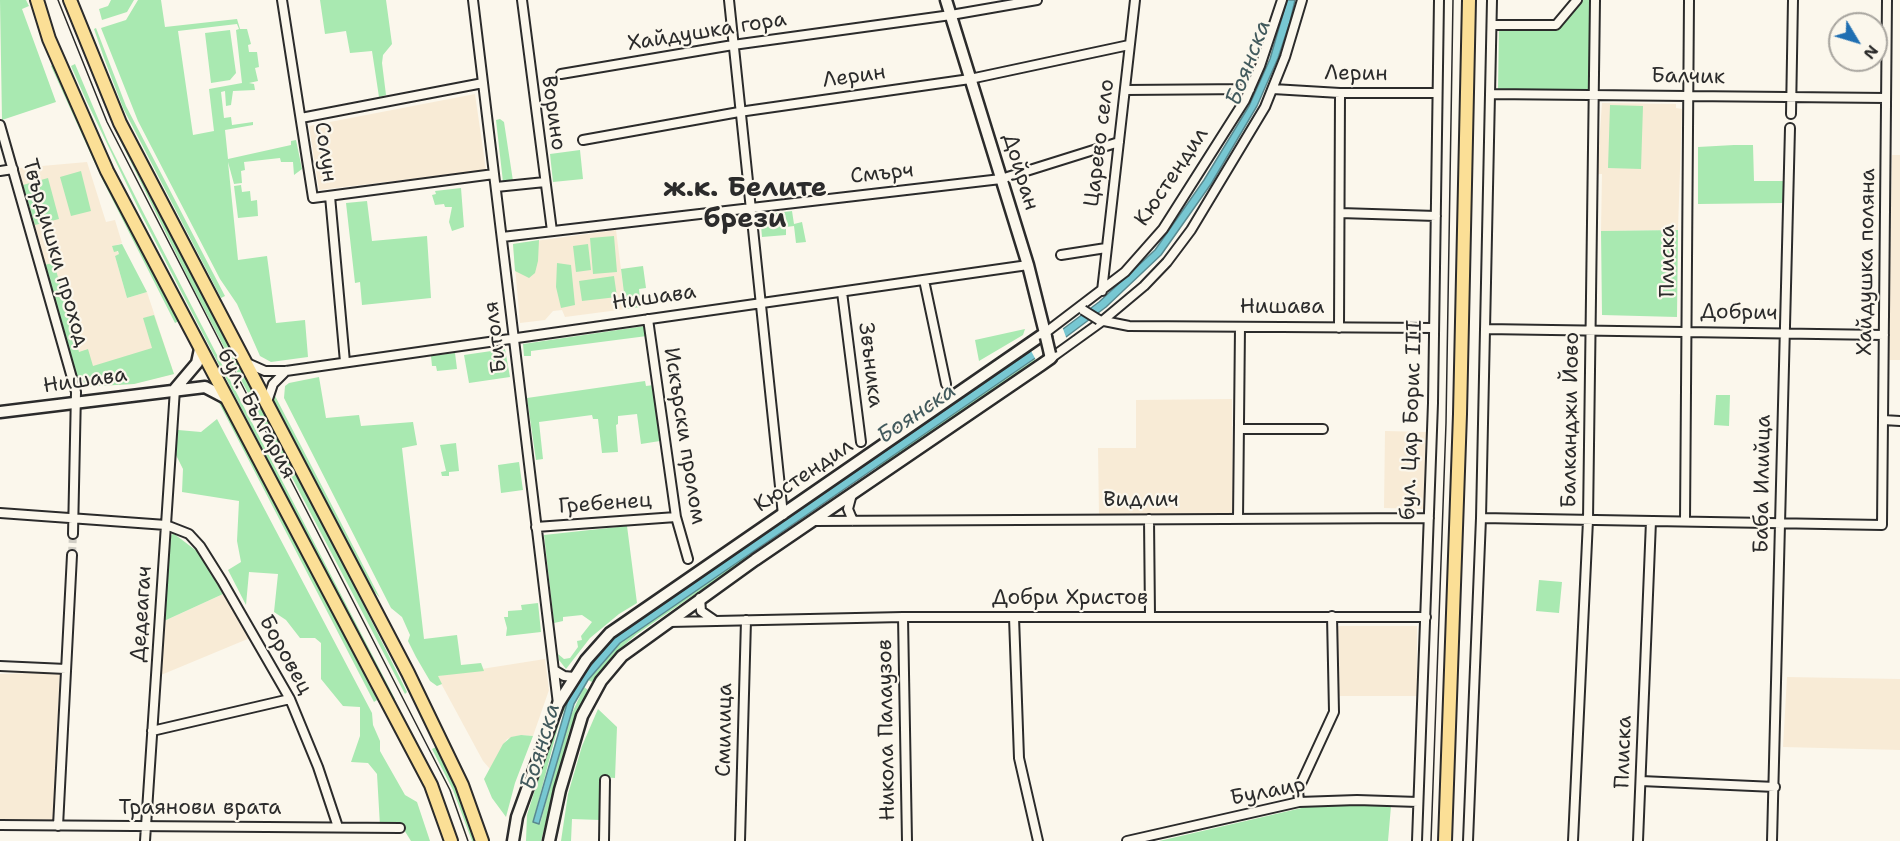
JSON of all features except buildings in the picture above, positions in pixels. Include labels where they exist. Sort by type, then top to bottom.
[{"type":"main road","name":"бул. България","points":[[37,0],[49,39],[106,171],[431,785],[451,841]]},
{"type":"main road","name":"бул. България","points":[[70,0],[120,123],[408,673],[462,785],[482,841]]},
{"type":"main road","points":[[1445,841],[1461,407],[1468,0]]},
{"type":"street","name":"Солун","points":[[282,0],[313,198],[330,196],[345,362]]},
{"type":"street","name":"Битоля","points":[[473,0],[558,704]]},
{"type":"street","name":"Ворино","points":[[496,187],[544,182],[522,0]]},
{"type":"street","points":[[729,0],[783,515]]},
{"type":"street","name":"Дойран","points":[[946,0],[1028,265],[1050,356]]},
{"type":"street","name":"Хайдушка гора","points":[[561,74],[733,45],[951,15],[1037,0]]},
{"type":"street","name":"Царево село","points":[[1102,291],[1135,0]]},
{"type":"street","name":"Кюстендил","points":[[513,841],[517,817],[558,704],[574,677],[597,647],[625,621],[1082,309],[1136,261],[1163,229],[1202,172],[1250,89],[1270,39],[1282,0]]},
{"type":"street","name":"Кюстендил","points":[[549,841],[573,742],[592,697],[622,656],[700,598],[1100,321],[1156,274],[1191,231],[1252,131],[1273,89],[1302,0]]},
{"type":"street","name":"бул. Цар Борис III","points":[[1417,841],[1434,328],[1439,0]]},
{"type":"street","points":[[1468,841],[1481,518],[1492,0]]},
{"type":"street","points":[[1491,25],[1556,25],[1577,0]]},
{"type":"street","name":"Балканджи Йово","points":[[1573,841],[1588,520],[1595,0]]},
{"type":"street","name":"Плиска","points":[[1685,521],[1689,0]]},
{"type":"street","points":[[1791,114],[1793,0]]},
{"type":"street","name":"Хайдушка поляна","points":[[1780,523],[1882,525],[1887,0]]},
{"type":"street","name":"Лерин","points":[[583,140],[739,112],[970,79],[1130,45]]},
{"type":"street","points":[[301,118],[483,83]]},
{"type":"street","points":[[1125,90],[1250,89]]},
{"type":"street","name":"Лерин","points":[[1273,89],[1340,93],[1437,93]]},
{"type":"street","points":[[1339,327],[1340,93]]},
{"type":"street","name":"Балчик","points":[[1490,94],[1886,98]]},
{"type":"street","name":"Твърдишки проход","points":[[0,125],[71,375],[76,402],[73,534]]},
{"type":"street","name":"Баба Илийца","points":[[1773,841],[1790,128]]},
{"type":"street","name":"Смърч","points":[[502,237],[1002,179],[1119,142]]},
{"type":"street","points":[[0,171],[13,170]]},
{"type":"street","points":[[330,196],[494,174]]},
{"type":"street","points":[[544,182],[552,231]]},
{"type":"street","points":[[1340,213],[1436,216]]},
{"type":"street","points":[[1061,255],[1106,248]]},
{"type":"street","name":"Нишава","points":[[243,360],[257,369],[286,371],[1028,265]]},
{"type":"street","points":[[924,280],[946,384]]},
{"type":"street","name":"Звъника","points":[[842,291],[861,442]]},
{"type":"street","points":[[1119,307],[1118,317],[1129,326]]},
{"type":"street","name":"Нишава","points":[[1082,309],[1100,321],[1129,326],[1434,328]]},
{"type":"street","name":"Искърски пролом","points":[[648,319],[676,517],[688,559]]},
{"type":"street","points":[[1238,519],[1240,327]]},
{"type":"street","name":"Добрич","points":[[1485,329],[1686,330],[1884,335]]},
{"type":"street","points":[[175,389],[197,363],[200,349]]},
{"type":"street","points":[[267,405],[273,384],[286,371]]},
{"type":"street","name":"Нишава","points":[[0,412],[205,387],[226,398]]},
{"type":"street","name":"Дедеагач","points":[[145,841],[175,389]]},
{"type":"street","points":[[1883,420],[1900,421]]},
{"type":"street","points":[[1239,429],[1323,429]]},
{"type":"street","points":[[852,494],[848,509],[853,521]]},
{"type":"street","points":[[0,513],[166,525]]},
{"type":"street","name":"Гребенец","points":[[536,527],[676,517]]},
{"type":"street","name":"Видлич","points":[[812,521],[1429,518]]},
{"type":"street","points":[[1481,518],[1780,523]]},
{"type":"street","points":[[1149,519],[1150,616]]},
{"type":"street","name":"Плиска","points":[[1638,841],[1651,521]]},
{"type":"street","name":"Боровец","points":[[166,525],[189,534],[201,546],[290,699],[318,767],[338,828]]},
{"type":"street","points":[[58,826],[72,555]]},
{"type":"street","points":[[700,598],[700,608],[705,616],[715,621]]},
{"type":"street","points":[[1299,802],[1298,790],[1334,712],[1332,616]]},
{"type":"street","name":"Добри Христов","points":[[667,622],[903,617],[1425,617]]},
{"type":"street","name":"Никола Палаузов","points":[[903,617],[908,841]]},
{"type":"street","points":[[1014,617],[1018,758],[1039,840]]},
{"type":"street","name":"Смилица","points":[[740,841],[746,620]]},
{"type":"street","points":[[0,666],[66,669]]},
{"type":"street","points":[[554,670],[564,676],[574,677]]},
{"type":"street","points":[[152,731],[290,699]]},
{"type":"street","points":[[604,841],[605,780]]},
{"type":"street","points":[[1641,781],[1775,787]]},
{"type":"street","name":"Булаир","points":[[1127,841],[1299,802],[1357,800],[1418,802]]},
{"type":"street","name":"Траянови врата","points":[[0,825],[400,828]]},
{"type":"shaded area","points":[[475,94],[486,170],[319,190],[309,126]]},
{"type":"shaded area","points":[[1602,103],[1676,104],[1676,108],[1682,109],[1678,230],[1601,231],[1602,174],[1597,174]]},
{"type":"shaded area","points":[[1892,155],[1900,155],[1900,360],[1888,360]]},
{"type":"shaded area","points":[[87,162],[106,222],[115,220],[122,243],[112,247],[120,254],[115,256],[127,298],[147,292],[174,374],[134,384],[80,387],[40,256],[19,168]]},
{"type":"shaded area","points":[[616,230],[626,309],[565,317],[562,310],[553,311],[545,320],[520,323],[513,244]]},
{"type":"shaded area","points":[[1232,399],[1233,514],[1099,516],[1098,448],[1136,448],[1136,400]]},
{"type":"shaded area","points":[[1385,431],[1426,432],[1424,509],[1384,508]]},
{"type":"shaded area","points":[[223,594],[250,638],[161,675],[164,621]]},
{"type":"shaded area","points":[[1338,626],[1417,626],[1417,696],[1338,696]]},
{"type":"shaded area","points":[[545,659],[549,690],[533,736],[521,735],[507,739],[490,769],[483,761],[437,676]]},
{"type":"shaded area","points":[[60,672],[53,822],[0,820],[0,674]]},
{"type":"shaded area","points":[[1787,677],[1900,679],[1900,750],[1783,747]]},
{"type":"green space","points":[[0,0],[26,0],[29,6],[22,9],[56,102],[2,120]]},
{"type":"green space","points":[[111,0],[134,0],[127,12],[102,20],[99,9],[108,6]]},
{"type":"green space","points":[[138,0],[161,0],[165,27],[237,19],[240,29],[247,29],[251,44],[248,45],[249,52],[257,52],[259,67],[255,68],[258,81],[249,83],[254,84],[255,90],[233,91],[231,105],[226,106],[225,91],[221,92],[224,118],[231,117],[232,125],[253,122],[253,125],[225,130],[228,159],[291,145],[291,141],[296,140],[302,169],[294,175],[293,162],[281,162],[280,158],[244,162],[245,170],[241,171],[242,183],[234,184],[228,162],[238,260],[267,256],[276,323],[305,320],[308,357],[271,362],[260,356],[237,304],[220,279],[138,121],[101,28],[126,20]],"holes":[[[237,24],[239,29],[236,30],[242,83],[209,89],[214,131],[193,135],[178,31]]]},
{"type":"green space","points":[[320,0],[386,0],[392,44],[383,55],[382,63],[386,95],[379,97],[372,51],[350,53],[346,31],[325,34]]},
{"type":"green space","points":[[1582,0],[1591,0],[1590,90],[1498,90],[1499,27],[1558,27]]},
{"type":"green space","points":[[96,28],[126,106],[225,296],[221,298],[123,108],[94,29]]},
{"type":"green space","points":[[230,30],[236,73],[230,80],[211,83],[205,33]]},
{"type":"green space","points":[[54,63],[106,177],[179,321],[175,323],[102,179],[51,66]]},
{"type":"green space","points":[[75,64],[108,142],[142,210],[395,699],[392,700],[140,212],[71,66]]},
{"type":"green space","points":[[1610,105],[1643,106],[1641,169],[1608,168]]},
{"type":"green space","points":[[500,119],[504,122],[513,181],[503,182],[496,120]]},
{"type":"green space","points":[[113,126],[336,550],[407,692],[405,694],[189,280]]},
{"type":"green space","points":[[1753,145],[1754,181],[1783,181],[1783,203],[1698,204],[1698,147]]},
{"type":"green space","points":[[580,150],[583,179],[553,182],[550,154]]},
{"type":"green space","points":[[81,171],[91,211],[71,216],[60,177]]},
{"type":"green space","points":[[48,178],[59,219],[35,225],[23,185]]},
{"type":"green space","points":[[241,185],[242,192],[250,191],[251,201],[257,200],[258,216],[238,218],[234,186]]},
{"type":"green space","points":[[461,188],[464,227],[452,231],[449,222],[452,207],[445,207],[444,204],[435,205],[432,195],[436,194],[435,191]]},
{"type":"green space","points":[[367,201],[372,241],[427,236],[431,298],[362,305],[360,282],[355,283],[346,203]]},
{"type":"green space","points":[[792,211],[794,224],[802,222],[806,242],[796,243],[794,226],[786,227],[786,235],[762,237],[760,215]]},
{"type":"green space","points":[[1678,230],[1677,317],[1602,315],[1601,231]]},
{"type":"green space","points":[[614,236],[617,272],[593,274],[590,238]]},
{"type":"green space","points":[[539,240],[535,273],[529,278],[515,271],[513,244]]},
{"type":"green space","points":[[122,244],[147,292],[127,298],[115,256],[119,254],[118,251],[114,252],[112,246]]},
{"type":"green space","points":[[588,244],[591,270],[576,272],[573,246]]},
{"type":"green space","points":[[54,263],[79,352],[88,349],[93,366],[152,348],[143,318],[154,315],[174,374],[134,384],[80,387],[43,265]]},
{"type":"green space","points":[[557,263],[571,265],[575,305],[561,308],[556,287]]},
{"type":"green space","points":[[643,266],[646,288],[639,289],[641,307],[626,309],[621,269]]},
{"type":"green space","points":[[614,276],[617,297],[582,301],[579,281]]},
{"type":"green space","points":[[645,326],[647,336],[531,351],[531,356],[524,356],[523,344]]},
{"type":"green space","points":[[1025,329],[1023,335],[979,361],[975,340]]},
{"type":"green space","points":[[505,349],[510,377],[469,383],[464,355]]},
{"type":"green space","points":[[455,353],[457,369],[437,371],[436,366],[432,366],[431,356]]},
{"type":"green space","points":[[1035,359],[1036,361],[878,470],[876,467]]},
{"type":"green space","points":[[319,377],[326,418],[359,415],[361,426],[413,422],[417,445],[402,448],[424,639],[457,635],[461,665],[481,663],[484,671],[438,676],[442,684],[437,686],[430,681],[416,657],[408,641],[410,635],[402,617],[391,608],[284,398],[285,386],[289,383]]},
{"type":"green space","points":[[645,381],[646,386],[654,385],[660,441],[641,444],[637,414],[618,416],[616,425],[618,452],[602,453],[598,419],[593,419],[592,415],[539,422],[543,459],[536,460],[527,398]]},
{"type":"green space","points":[[273,392],[380,598],[372,589],[273,399]]},
{"type":"green space","points":[[1716,395],[1730,395],[1729,426],[1714,425]]},
{"type":"green space","points":[[216,397],[225,406],[377,700],[374,702]]},
{"type":"green space","points":[[217,419],[372,713],[373,725],[380,741],[380,751],[405,795],[417,802],[430,841],[411,841],[401,825],[380,826],[377,774],[368,763],[351,762],[360,736],[360,707],[343,706],[321,679],[321,643],[315,638],[300,638],[286,620],[274,612],[278,574],[249,572],[246,605],[228,570],[241,562],[237,541],[239,501],[182,492],[183,469],[176,455],[178,430],[201,432]]},
{"type":"green space","points":[[456,443],[459,471],[449,472],[449,476],[442,476],[441,472],[446,471],[440,445]]},
{"type":"green space","points":[[519,462],[523,490],[501,493],[498,465]]},
{"type":"green space","points":[[627,526],[637,603],[619,614],[590,638],[566,669],[559,660],[558,654],[564,659],[570,658],[578,647],[577,641],[582,640],[581,636],[592,622],[582,615],[563,617],[563,621],[554,623],[544,535]]},
{"type":"green space","points":[[173,533],[198,552],[223,594],[164,621],[169,539]]},
{"type":"green space","points":[[748,555],[749,557],[637,634],[614,654],[592,682],[588,680],[620,643]]},
{"type":"green space","points":[[1539,580],[1562,582],[1559,613],[1536,611]]},
{"type":"green space","points":[[538,603],[541,632],[506,636],[507,628],[504,617],[508,617],[508,611],[522,610],[521,605]]},
{"type":"green space","points":[[577,684],[560,719],[533,822],[540,824],[567,724],[584,687],[588,690],[569,732],[541,841],[526,841],[527,815],[558,717],[567,695]]},
{"type":"green space","points":[[598,709],[617,727],[615,778],[601,777],[600,820],[572,819],[571,841],[561,841],[568,794],[582,746]]},
{"type":"green space","points":[[533,736],[515,783],[506,817],[492,798],[484,779],[503,744],[511,737]]},
{"type":"green space","points":[[436,747],[457,788],[475,841],[472,841],[453,790],[432,749]]},
{"type":"green space","points":[[1319,804],[1391,806],[1388,841],[1159,841]]},
{"type":"water","points":[[1287,0],[1295,0],[1290,22],[1278,58],[1257,106],[1211,184],[1161,255],[1106,307],[1066,337],[620,643],[588,680],[574,704],[539,824],[533,822],[568,700],[582,676],[614,638],[1063,329],[1099,302],[1155,250],[1204,180],[1249,106],[1270,59]]},
{"type":"pier","points":[[1062,326],[1067,340],[1037,362],[1030,349]]},
{"type":"tunnel","points":[[72,555],[73,534]]},
{"type":"tram line","points":[[58,0],[107,122],[450,790],[468,841]]},
{"type":"tram line","points":[[1431,841],[1446,423],[1453,0]]},
{"type":"district","name":"ж.к. Белите брези","points":[[745,204]]},
{"type":"water label","name":"Боянска","points":[[1249,63]]},
{"type":"water label","name":"Боянска","points":[[917,414]]},
{"type":"water label","name":"Боянска","points":[[541,747]]}]
